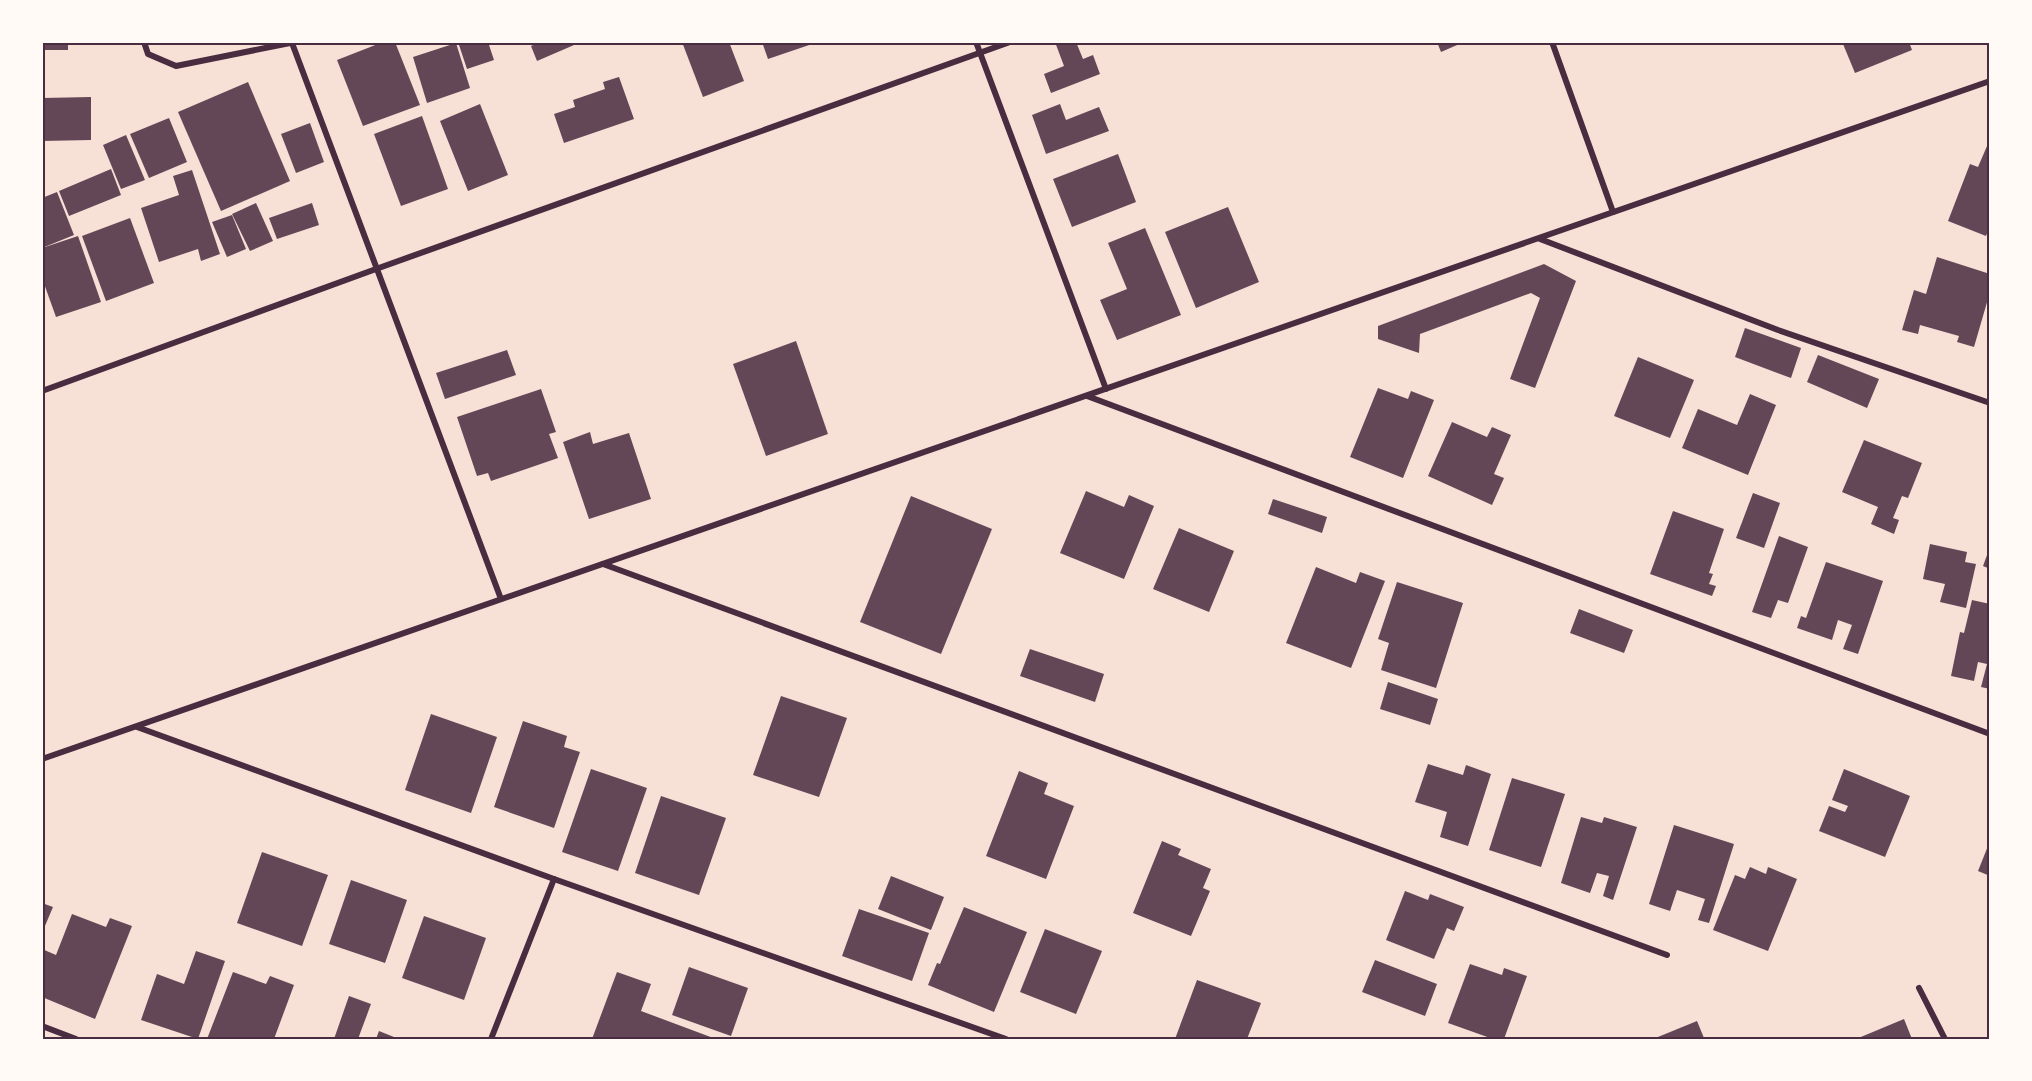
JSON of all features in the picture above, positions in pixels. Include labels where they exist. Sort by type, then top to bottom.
[{"type":"street","points":[[144,42],[148,54],[176,66],[294,42],[376,268],[501,599]]},
{"type":"street","points":[[976,42],[1107,389]]},
{"type":"street","points":[[42,391],[376,268],[1010,42]]},
{"type":"street","points":[[1552,42],[1613,212]]},
{"type":"street","points":[[42,759],[1990,81]]},
{"type":"street","points":[[1539,238],[1778,330],[1990,403]]},
{"type":"street","points":[[1087,395],[1990,734]]},
{"type":"street","points":[[603,564],[1667,955]]},
{"type":"street","points":[[137,726],[554,879],[1006,1039]]},
{"type":"street","points":[[491,1039],[554,879]]},
{"type":"street","points":[[1919,988],[1944,1039]]},
{"type":"street","points":[[42,1026],[76,1039]]},
{"type":"building","points":[[42,42],[68,42],[68,50],[42,50]]},
{"type":"building","points":[[383,42],[395,42],[420,105],[363,126],[337,60]]},
{"type":"building","points":[[458,42],[488,42],[494,60],[467,69]]},
{"type":"building","points":[[540,42],[581,42],[537,61],[531,46]]},
{"type":"building","points":[[682,42],[729,42],[744,81],[703,97]]},
{"type":"building","points":[[762,42],[818,42],[768,59]]},
{"type":"building","points":[[1055,42],[1076,42],[1083,59],[1093,55],[1100,74],[1051,93],[1044,74],[1064,66]]},
{"type":"building","points":[[1437,42],[1464,42],[1441,52]]},
{"type":"building","points":[[1847,42],[1909,42],[1912,50],[1855,73],[1843,44]]},
{"type":"building","points":[[456,43],[470,88],[427,103],[413,57]]},
{"type":"building","points":[[619,77],[634,119],[564,143],[554,114],[575,107],[573,100],[605,89],[603,82]]},
{"type":"building","points":[[248,82],[290,181],[221,211],[178,112]]},
{"type":"building","points":[[91,97],[91,140],[42,141],[42,98]]},
{"type":"building","points":[[480,104],[508,175],[468,191],[440,121]]},
{"type":"building","points":[[1060,104],[1066,120],[1099,107],[1109,131],[1046,154],[1032,115]]},
{"type":"building","points":[[422,116],[448,189],[401,206],[374,134]]},
{"type":"building","points":[[169,118],[187,162],[149,178],[130,134]]},
{"type":"building","points":[[310,123],[324,162],[296,173],[281,134]]},
{"type":"building","points":[[126,135],[145,180],[121,189],[103,145]]},
{"type":"building","points":[[1990,139],[1990,226],[1986,236],[1948,221],[1970,164],[1978,167]]},
{"type":"building","points":[[1118,154],[1136,202],[1072,227],[1053,179]]},
{"type":"building","points":[[111,169],[121,195],[69,216],[59,191]]},
{"type":"building","points":[[192,170],[220,254],[201,261],[198,249],[159,262],[141,208],[179,195],[173,176]]},
{"type":"building","points":[[57,192],[74,235],[42,248],[42,198]]},
{"type":"building","points":[[256,203],[273,241],[250,251],[232,214]]},
{"type":"building","points":[[312,203],[319,225],[277,239],[269,218]]},
{"type":"building","points":[[1228,207],[1259,282],[1196,308],[1165,232]]},
{"type":"building","points":[[232,215],[246,249],[227,257],[212,222]]},
{"type":"building","points":[[130,218],[154,283],[106,301],[82,236]]},
{"type":"building","points":[[1145,228],[1181,315],[1117,340],[1100,300],[1127,289],[1108,243]]},
{"type":"building","points":[[78,236],[101,302],[56,317],[42,278],[42,248]]},
{"type":"building","points":[[1937,257],[1990,274],[1990,292],[1974,347],[1957,342],[1959,336],[1920,325],[1918,334],[1902,330],[1914,290],[1926,294]]},
{"type":"building","points":[[1544,264],[1576,281],[1535,388],[1510,379],[1540,298],[1531,293],[1420,334],[1419,353],[1378,339],[1378,326]]},
{"type":"building","points":[[1745,328],[1801,348],[1791,378],[1735,357]]},
{"type":"building","points":[[796,341],[828,434],[766,456],[733,364]]},
{"type":"building","points":[[507,350],[516,375],[445,399],[436,373]]},
{"type":"building","points":[[1818,355],[1879,379],[1867,408],[1807,382]]},
{"type":"building","points":[[1638,357],[1694,380],[1670,438],[1614,416]]},
{"type":"building","points":[[1378,388],[1408,399],[1411,391],[1434,400],[1403,478],[1350,457]]},
{"type":"building","points":[[541,389],[556,432],[549,434],[558,458],[491,481],[488,473],[477,476],[457,417]]},
{"type":"building","points":[[1750,394],[1776,405],[1748,475],[1682,448],[1698,409],[1737,425]]},
{"type":"building","points":[[1452,422],[1487,437],[1492,427],[1511,435],[1494,474],[1504,478],[1492,505],[1428,476]]},
{"type":"building","points":[[590,432],[593,444],[629,433],[651,499],[589,519],[563,442]]},
{"type":"building","points":[[1864,440],[1922,463],[1908,498],[1902,496],[1893,518],[1899,520],[1894,534],[1871,524],[1878,507],[1842,492]]},
{"type":"building","points":[[1086,491],[1124,507],[1129,495],[1154,506],[1124,579],[1060,553]]},
{"type":"building","points":[[1753,493],[1780,503],[1764,548],[1736,538]]},
{"type":"building","points":[[911,496],[992,529],[941,654],[860,622]]},
{"type":"building","points":[[1273,499],[1327,517],[1322,533],[1268,514]]},
{"type":"building","points":[[1673,511],[1724,529],[1709,573],[1713,574],[1709,584],[1716,586],[1712,596],[1650,574]]},
{"type":"building","points":[[1179,528],[1234,551],[1209,612],[1153,589]]},
{"type":"building","points":[[1779,536],[1808,547],[1788,603],[1778,600],[1771,618],[1752,612]]},
{"type":"building","points":[[1930,544],[1967,552],[1965,562],[1976,564],[1966,608],[1940,602],[1945,584],[1923,579]]},
{"type":"building","points":[[1990,547],[1990,569],[1983,566]]},
{"type":"building","points":[[1826,562],[1883,581],[1858,654],[1843,649],[1852,625],[1838,620],[1832,640],[1797,628],[1801,616],[1806,618]]},
{"type":"building","points":[[1316,567],[1356,583],[1360,572],[1385,581],[1351,668],[1286,643]]},
{"type":"building","points":[[1397,582],[1463,603],[1436,688],[1381,670],[1389,643],[1378,639]]},
{"type":"building","points":[[1972,600],[1990,604],[1990,689],[1981,687],[1987,664],[1978,662],[1974,681],[1951,676],[1960,632],[1964,633]]},
{"type":"building","points":[[1579,609],[1633,630],[1624,653],[1570,633]]},
{"type":"building","points":[[1030,649],[1104,674],[1095,702],[1020,676]]},
{"type":"building","points":[[1388,682],[1438,699],[1430,725],[1380,709]]},
{"type":"building","points":[[781,696],[847,718],[819,797],[753,775]]},
{"type":"building","points":[[431,714],[497,737],[471,813],[405,790]]},
{"type":"building","points":[[523,721],[567,736],[564,747],[580,752],[554,828],[494,807]]},
{"type":"building","points":[[1428,764],[1463,775],[1466,765],[1491,774],[1468,846],[1440,837],[1447,812],[1415,802]]},
{"type":"building","points":[[591,769],[647,788],[618,871],[562,852]]},
{"type":"building","points":[[1844,769],[1910,796],[1885,857],[1819,831],[1829,806],[1845,812],[1848,806],[1832,800]]},
{"type":"building","points":[[1019,771],[1048,783],[1044,794],[1074,806],[1046,879],[986,856]]},
{"type":"building","points":[[1512,778],[1565,794],[1541,867],[1489,850]]},
{"type":"building","points":[[661,796],[726,818],[699,895],[635,873]]},
{"type":"building","points":[[1581,817],[1602,823],[1604,817],[1637,827],[1613,900],[1603,896],[1609,876],[1597,873],[1590,893],[1561,883]]},
{"type":"building","points":[[1674,825],[1734,844],[1709,923],[1698,920],[1705,899],[1677,890],[1670,911],[1649,904]]},
{"type":"building","points":[[1162,841],[1181,849],[1178,855],[1211,869],[1203,888],[1210,891],[1191,936],[1133,913]]},
{"type":"building","points":[[1990,841],[1990,876],[1978,871]]},
{"type":"building","points":[[262,852],[328,875],[302,946],[237,923]]},
{"type":"building","points":[[1750,867],[1766,874],[1768,867],[1797,879],[1768,951],[1713,930],[1735,875],[1745,879]]},
{"type":"building","points":[[891,876],[944,897],[931,930],[878,909]]},
{"type":"building","points":[[351,880],[407,900],[385,963],[329,944]]},
{"type":"building","points":[[1405,891],[1428,900],[1430,894],[1464,907],[1454,931],[1447,928],[1434,959],[1386,940]]},
{"type":"building","points":[[42,903],[53,907],[42,933]]},
{"type":"building","points":[[964,907],[1027,932],[994,1012],[928,985],[937,963],[940,964]]},
{"type":"building","points":[[859,909],[929,933],[912,981],[842,956]]},
{"type":"building","points":[[72,914],[106,927],[110,918],[132,926],[95,1019],[42,997],[42,949],[56,955]]},
{"type":"building","points":[[424,916],[486,938],[464,1000],[402,978]]},
{"type":"building","points":[[1045,929],[1102,951],[1076,1014],[1020,992]]},
{"type":"building","points":[[196,951],[225,961],[198,1039],[141,1020],[157,974],[184,984]]},
{"type":"building","points":[[1375,960],[1437,984],[1425,1016],[1362,992]]},
{"type":"building","points":[[1470,964],[1502,975],[1504,968],[1527,976],[1504,1039],[1493,1039],[1448,1023]]},
{"type":"building","points":[[689,967],[748,988],[731,1036],[672,1015]]},
{"type":"building","points":[[233,972],[266,984],[270,976],[294,985],[274,1039],[207,1039]]},
{"type":"building","points":[[617,972],[651,984],[641,1011],[716,1039],[592,1039]]},
{"type":"building","points":[[1197,980],[1261,1003],[1247,1039],[1175,1039]]},
{"type":"building","points":[[349,996],[371,1004],[358,1039],[334,1039]]},
{"type":"building","points":[[1904,1019],[1912,1039],[1856,1039]]},
{"type":"building","points":[[1697,1021],[1704,1038],[1653,1039]]},
{"type":"building","points":[[379,1031],[399,1039],[376,1039]]}]
